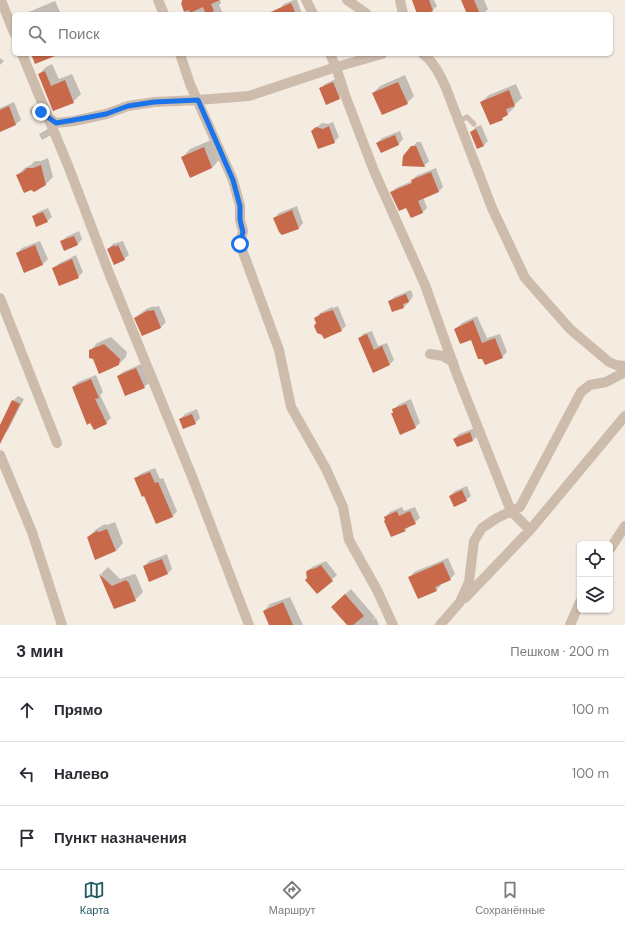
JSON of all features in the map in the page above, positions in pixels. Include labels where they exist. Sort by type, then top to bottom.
[{"type":"street","points":[[1,0],[12,28]]},
{"type":"street","points":[[158,0],[163,12]]},
{"type":"street","points":[[306,0],[312,12]]},
{"type":"street","points":[[347,0],[364,12]]},
{"type":"street","points":[[400,0],[403,12]]},
{"type":"street","points":[[23,56],[108,273],[193,479],[249,625]]},
{"type":"street","points":[[181,56],[190,84],[233,180],[240,206],[240,220],[243,232],[240,244],[279,350],[291,407],[326,469],[343,507],[349,540],[377,590],[393,625]]},
{"type":"street","points":[[331,56],[374,171],[425,285],[453,362],[511,511],[530,530]]},
{"type":"street","points":[[36,111],[41,112],[56,123],[106,114],[128,106],[154,102],[249,96],[336,67],[375,56]]},
{"type":"street","points":[[426,56],[437,70],[446,88],[492,208],[525,278],[570,329],[609,362],[616,365],[625,366]]},
{"type":"street","points":[[0,298],[57,443]]},
{"type":"street","points":[[430,354],[443,356],[453,362]]},
{"type":"street","points":[[460,602],[469,582],[474,541],[482,528],[520,506],[528,494],[581,392],[590,385],[606,382],[625,372]]},
{"type":"street","points":[[440,625],[460,602],[530,530],[625,416]]},
{"type":"street","points":[[0,455],[32,532],[62,625]]},
{"type":"street","points":[[613,544],[625,526]]},
{"type":"street","points":[[570,625],[577,609]]},
{"type":"lane","points":[[459,121],[467,117],[474,124]]},
{"type":"building","points":[[182,0],[220,0],[211,4],[214,11],[211,12],[205,12],[203,7],[192,12],[190,12],[189,10],[184,12]]},
{"type":"building","points":[[412,0],[429,0],[433,11],[416,12]]},
{"type":"building","points":[[461,0],[474,0],[479,12],[466,12]]},
{"type":"building","points":[[291,3],[295,12],[271,12]]},
{"type":"building","points":[[32,56],[55,56],[35,64]]},
{"type":"building","points":[[45,71],[51,86],[65,80],[74,103],[53,111],[38,74]]},
{"type":"building","points":[[333,82],[340,99],[326,105],[319,88]]},
{"type":"building","points":[[398,82],[408,104],[382,115],[372,93]]},
{"type":"building","points":[[509,90],[515,106],[506,109],[508,115],[502,118],[503,120],[490,125],[480,102]]},
{"type":"building","points":[[9,106],[16,125],[0,132],[0,110]]},
{"type":"building","points":[[329,126],[335,143],[318,149],[311,131],[316,127],[323,129]]},
{"type":"building","points":[[476,129],[484,146],[477,149],[470,132]]},
{"type":"building","points":[[395,135],[399,145],[381,153],[376,143]]},
{"type":"building","points":[[411,146],[416,146],[425,167],[402,166],[403,156]]},
{"type":"building","points":[[204,147],[212,168],[190,178],[181,157]]},
{"type":"building","points":[[41,165],[46,185],[34,192],[31,190],[24,193],[16,175],[23,172],[27,168],[33,168]]},
{"type":"building","points":[[431,172],[439,192],[418,201],[423,213],[411,218],[406,208],[399,211],[390,192],[412,183],[411,180]]},
{"type":"building","points":[[292,210],[299,229],[282,235],[279,232],[273,218]]},
{"type":"building","points":[[43,212],[48,222],[36,227],[32,216]]},
{"type":"building","points":[[74,236],[78,245],[64,251],[60,241]]},
{"type":"building","points":[[35,245],[43,265],[24,273],[16,253]]},
{"type":"building","points":[[115,245],[115,247],[118,245],[125,260],[114,265],[107,249]]},
{"type":"building","points":[[72,259],[79,278],[59,286],[52,268]]},
{"type":"building","points":[[406,294],[409,302],[403,304],[404,308],[392,312],[388,301]]},
{"type":"building","points":[[149,310],[154,310],[161,328],[142,336],[134,318]]},
{"type":"building","points":[[333,310],[342,331],[324,339],[322,335],[317,333],[314,326],[316,323],[314,318],[320,314]]},
{"type":"building","points":[[473,320],[482,343],[495,338],[503,358],[485,365],[482,359],[478,359],[471,340],[460,344],[454,329]]},
{"type":"building","points":[[367,334],[374,350],[382,346],[390,365],[373,373],[358,338]]},
{"type":"building","points":[[104,344],[120,359],[119,365],[99,374],[93,359],[89,358],[89,350]]},
{"type":"building","points":[[136,368],[145,388],[125,396],[117,376]]},
{"type":"building","points":[[91,379],[99,398],[95,399],[107,424],[94,430],[90,423],[87,425],[72,387]]},
{"type":"building","points":[[12,400],[20,404],[0,444],[0,425]]},
{"type":"building","points":[[406,404],[416,428],[400,435],[391,413],[393,413],[392,409]]},
{"type":"building","points":[[192,414],[196,424],[183,429],[179,419]]},
{"type":"building","points":[[470,432],[473,441],[457,447],[453,439]]},
{"type":"building","points":[[150,472],[155,483],[158,482],[173,517],[156,524],[144,496],[142,497],[134,478]]},
{"type":"building","points":[[462,490],[467,501],[454,507],[449,496]]},
{"type":"building","points":[[397,511],[399,516],[410,511],[416,524],[404,529],[406,531],[391,537],[384,521],[384,517]]},
{"type":"building","points":[[107,529],[116,551],[95,560],[87,537],[97,531],[99,532]]},
{"type":"building","points":[[162,559],[168,574],[149,582],[143,566]]},
{"type":"building","points":[[443,562],[451,580],[435,587],[437,591],[418,599],[408,577]]},
{"type":"building","points":[[321,565],[333,581],[317,594],[305,580],[307,578],[306,572]]},
{"type":"building","points":[[99,574],[112,586],[126,580],[129,583],[136,601],[114,609]]},
{"type":"building","points":[[345,594],[364,616],[353,625],[347,625],[331,607]]},
{"type":"building","points":[[283,602],[293,625],[269,625],[263,611]]},
{"type":"route","points":[[41,112],[56,123],[106,114],[128,106],[154,102],[198,100],[233,180],[240,206],[240,220],[243,232],[240,244]]}]
